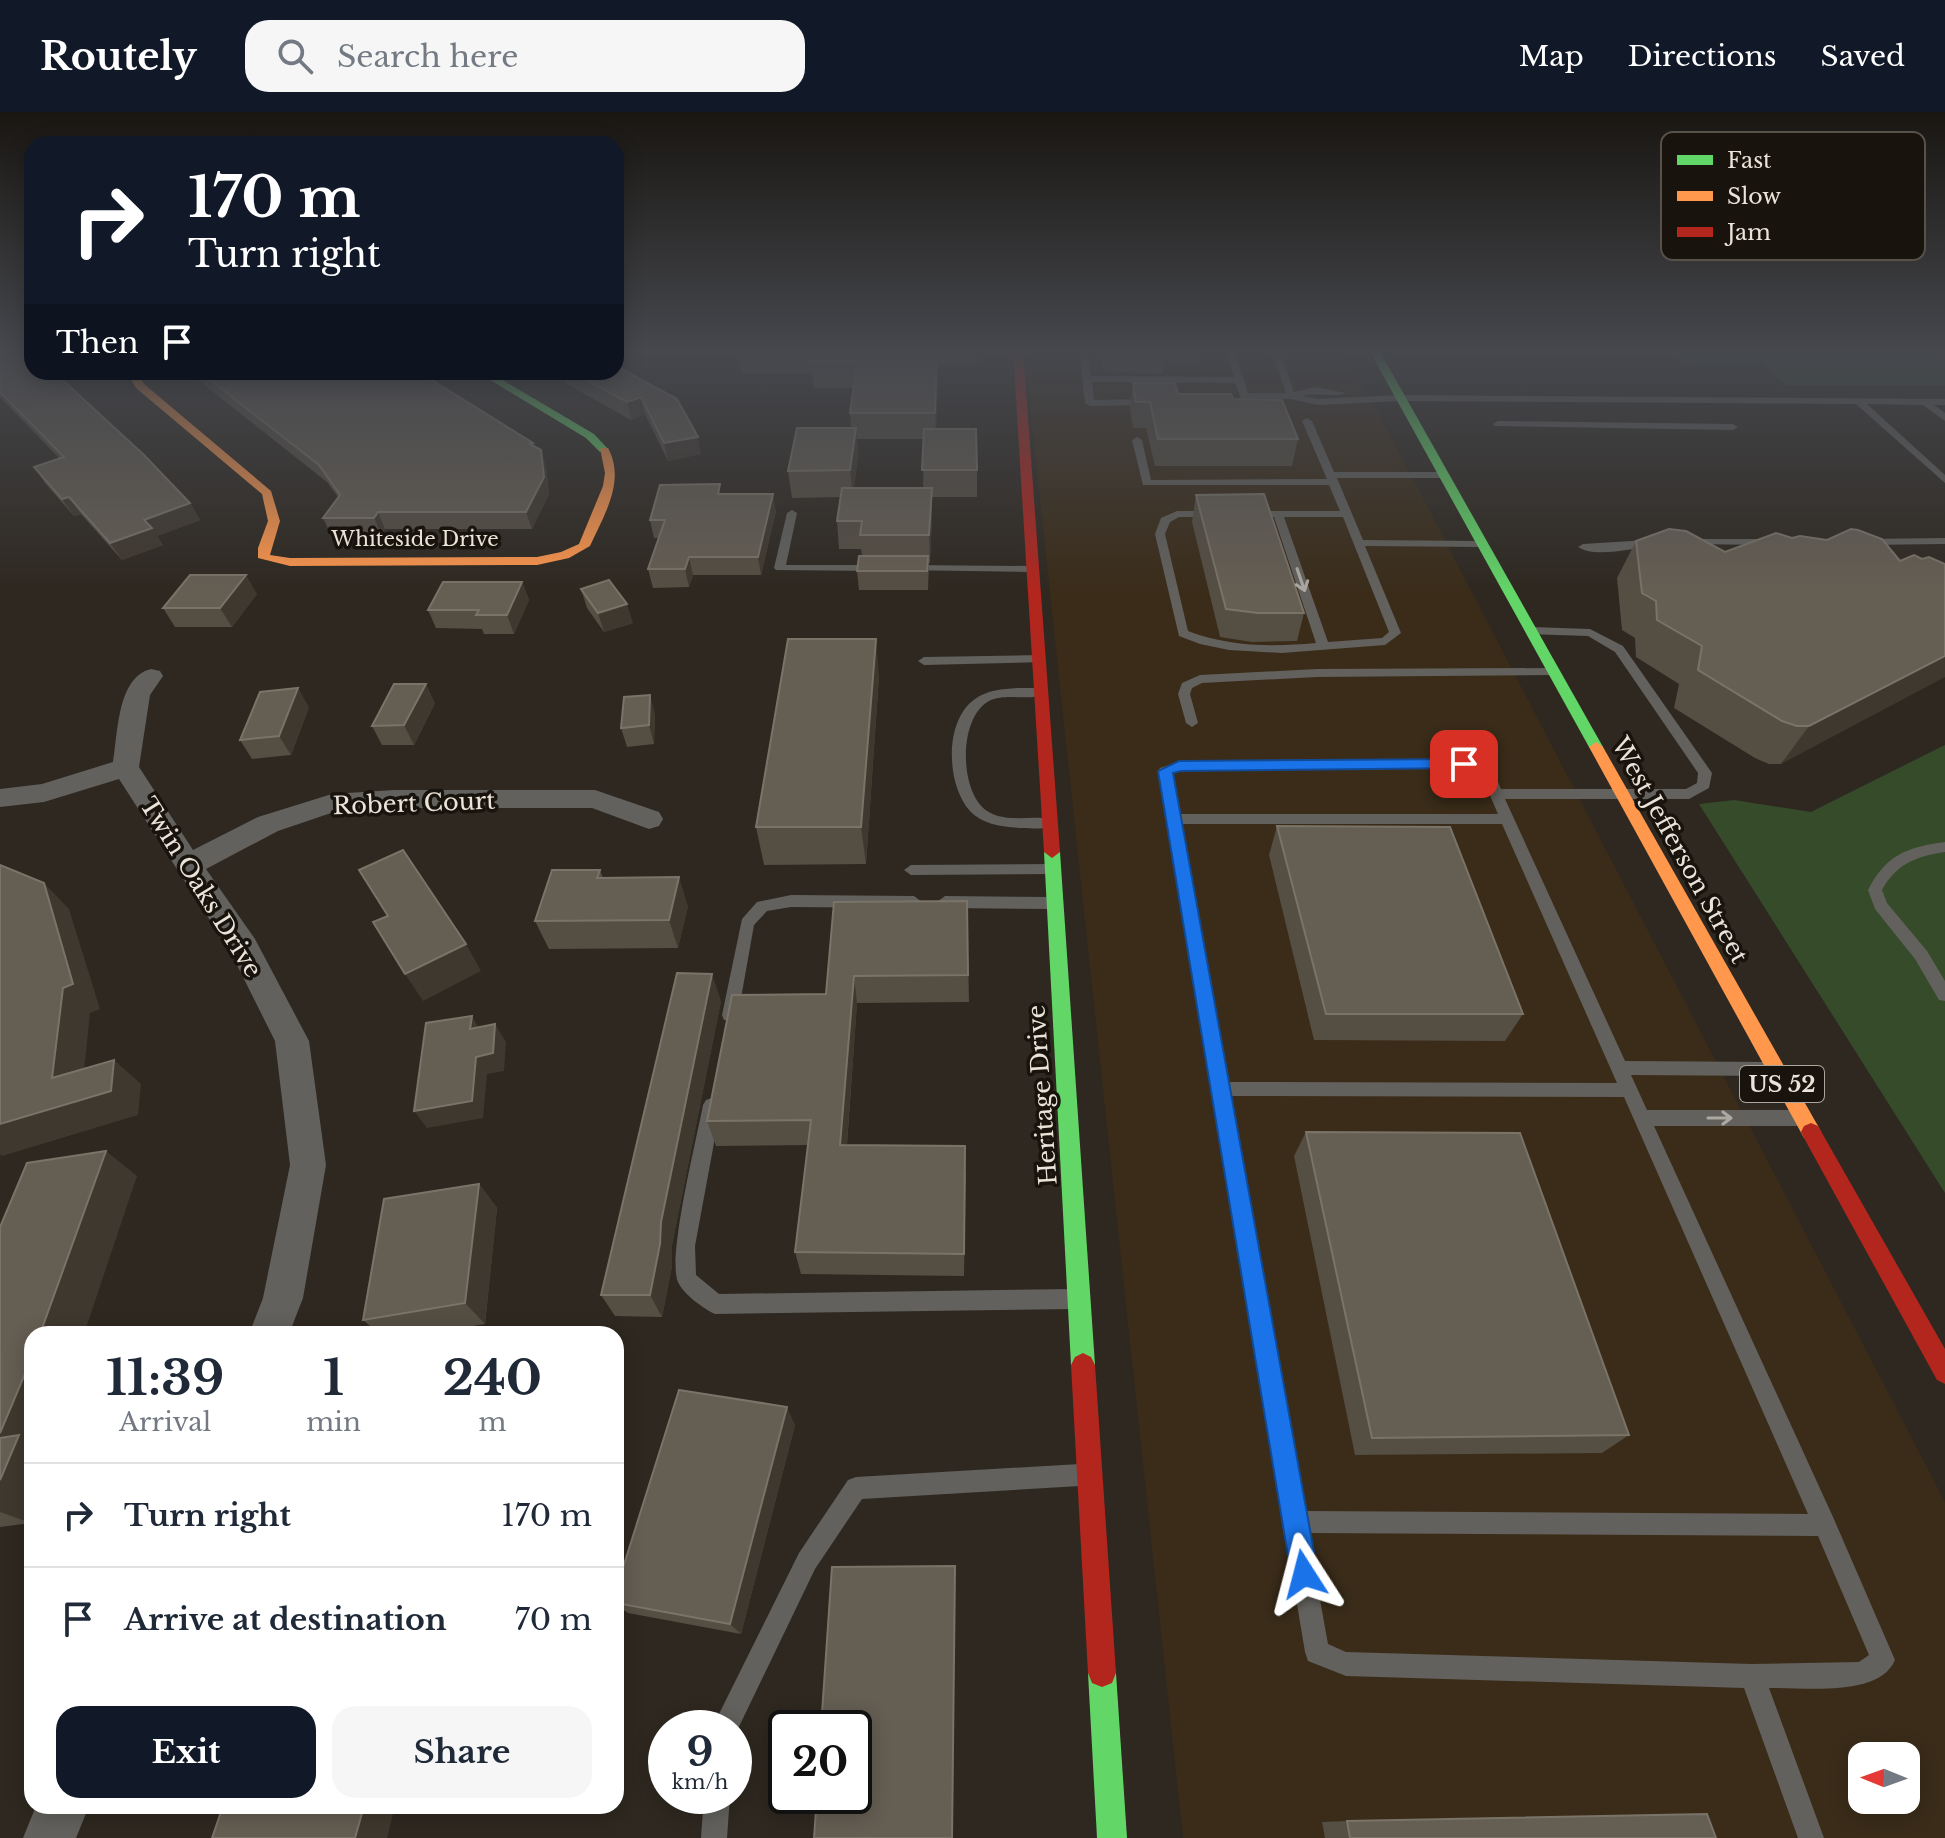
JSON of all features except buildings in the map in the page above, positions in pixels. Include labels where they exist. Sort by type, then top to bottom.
[{"type":"street","name":"Whiteside Drive","points":[[193,431],[267,493],[274,521],[264,548],[264,558],[290,562],[537,561],[565,555],[584,546],[610,480],[611,463],[605,450],[581,431]]},
{"type":"street","name":"Heritage Drive","points":[[1024,431],[1112,1838]]},
{"type":"street","name":"West Jefferson Street","points":[[1419,431],[1945,1372]]},
{"type":"street","points":[[0,798],[44,793],[126,767],[137,695],[151,676]]},
{"type":"street","name":"Twin Oaks Drive","points":[[126,767],[152,812],[244,947],[292,1041],[308,1165],[283,1298],[272,1326]]},
{"type":"street","name":"Robert Court","points":[[189,865],[268,824],[332,803],[394,799],[595,799],[649,819]]},
{"type":"street","points":[[49,1838],[60,1814]]},
{"type":"lane","points":[[1311,431],[1347,514],[1395,633],[1385,641],[1253,648],[1210,645],[1183,633],[1160,534],[1165,520],[1177,514],[1347,514]]},
{"type":"lane","points":[[1890,431],[1945,480]]},
{"type":"lane","points":[[1137,440],[1147,483],[1444,475]]},
{"type":"lane","points":[[792,513],[780,568],[1033,569]]},
{"type":"lane","points":[[1278,514],[1323,645]]},
{"type":"lane","points":[[1846,542],[1945,541]]},
{"type":"lane","points":[[1583,547],[1614,548],[1630,543],[1782,542]]},
{"type":"lane","points":[[1358,543],[1482,544]]},
{"type":"lane","points":[[1496,794],[1689,794],[1704,785],[1705,773],[1619,649],[1590,633],[1531,631]]},
{"type":"lane","points":[[924,661],[1040,659]]},
{"type":"lane","points":[[1192,723],[1184,694],[1186,686],[1200,679],[1317,673],[1554,672]]},
{"type":"lane","points":[[1042,692],[993,695],[977,703],[967,717],[960,742],[961,772],[966,799],[981,814],[1001,822],[1049,823]]},
{"type":"lane","points":[[1464,764],[1486,769],[1496,794],[1883,1660],[1863,1674],[1752,1676],[1346,1664],[1317,1652],[1165,771],[1179,766],[1464,764]]},
{"type":"lane","points":[[1174,819],[1508,819]]},
{"type":"lane","points":[[1945,847],[1919,852],[1891,864],[1882,874],[1875,890],[1880,905],[1921,955],[1945,995]]},
{"type":"lane","points":[[911,870],[1052,869]]},
{"type":"lane","points":[[727,1031],[747,923],[762,906],[791,901],[1054,903]]},
{"type":"lane","points":[[1619,1068],[1774,1069]]},
{"type":"lane","points":[[1220,1089],[1629,1090]]},
{"type":"lane","points":[[715,1092],[685,1246],[686,1279],[715,1304],[1079,1298]]},
{"type":"lane","points":[[1642,1118],[1801,1118]]},
{"type":"lane","points":[[734,1710],[807,1561],[856,1488],[1090,1474]]},
{"type":"lane","points":[[1296,1522],[1825,1525]]},
{"type":"lane","points":[[1752,1676],[1811,1838]]},
{"type":"lane","points":[[714,1838],[716,1814]]},
{"type":"shaded area","points":[[1033,431],[1388,431],[1945,1502],[1945,1838],[1183,1838]]},
{"type":"green space","points":[[1945,745],[1945,1193],[1699,804],[1734,800],[1811,812]]},
{"type":"traffic: fast","points":[[581,431],[604,450]]},
{"type":"traffic: fast","points":[[1419,431],[1596,747]]},
{"type":"traffic: fast","points":[[1052,852],[1083,1365]]},
{"type":"traffic: fast","points":[[1102,1673],[1112,1838]]},
{"type":"traffic: slow","points":[[193,431],[267,493],[274,521],[264,548],[264,558],[290,562],[537,561],[565,555],[584,546],[605,498],[610,473],[604,450]]},
{"type":"traffic: slow","points":[[1596,747],[1811,1132]]},
{"type":"traffic: jam","points":[[1023,431],[1052,852]]},
{"type":"traffic: jam","points":[[1811,1132],[1945,1372]]},
{"type":"traffic: jam","points":[[1083,1365],[1102,1673]]},
{"type":"route","points":[[1304,1574],[1165,771],[1179,766],[1464,764]]}]
